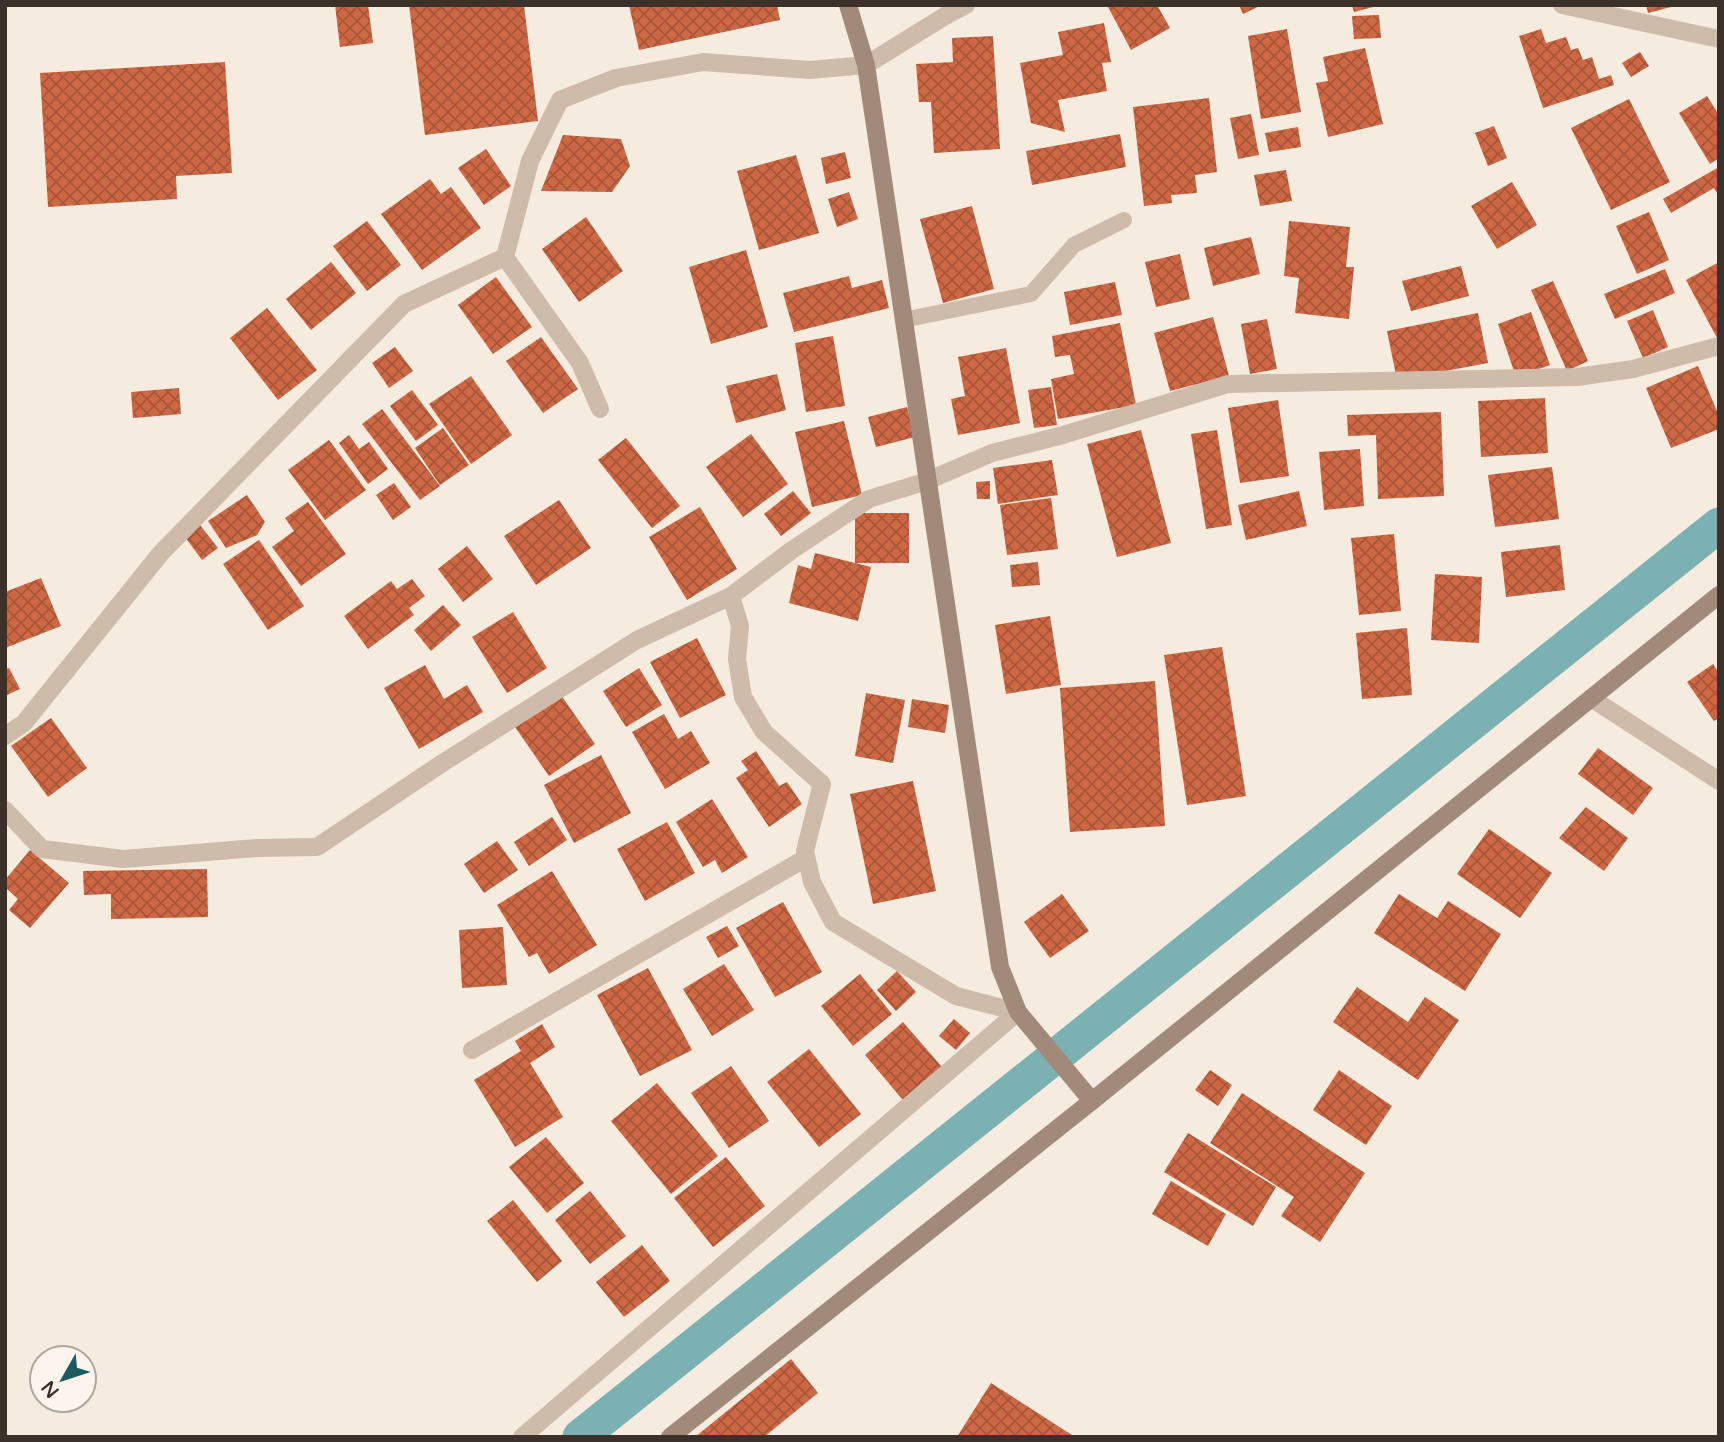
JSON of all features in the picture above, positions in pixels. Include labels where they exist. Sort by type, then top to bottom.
[{"type":"street","points":[[848,5],[866,65],[1000,967],[1018,1012],[1092,1101]]},
{"type":"street","points":[[600,409],[580,363],[505,257],[530,161],[560,100],[616,78],[703,62],[810,70],[866,65],[966,5]]},
{"type":"street","points":[[1562,5],[1719,39]]},
{"type":"street","points":[[5,736],[24,723],[161,553],[404,304],[505,257]]},
{"type":"street","points":[[5,810],[42,849],[109,858],[257,848],[317,847],[444,762],[636,640],[731,596],[792,550],[869,499],[927,481],[992,453],[1063,435],[1228,384],[1577,377],[1633,369],[1719,346]]},
{"type":"street","points":[[731,596],[740,626],[737,659],[743,696],[764,732],[822,784],[805,851],[812,882],[833,922],[956,996],[1018,1012]]},
{"type":"street","points":[[670,1437],[1719,596]]},
{"type":"street","points":[[1591,698],[1719,781]]},
{"type":"street","points":[[472,1050],[806,858]]},
{"type":"street","points":[[522,1437],[1018,1012]]},
{"type":"lane","points":[[903,320],[1031,294],[1074,245],[1124,220]]},
{"type":"building","points":[[335,5],[368,5],[373,43],[340,47]]},
{"type":"building","points":[[409,5],[524,5],[538,121],[425,135]]},
{"type":"building","points":[[629,5],[777,5],[780,20],[639,50]]},
{"type":"building","points":[[1107,5],[1157,5],[1170,28],[1131,50]]},
{"type":"building","points":[[1239,5],[1262,5],[1243,14]]},
{"type":"building","points":[[1352,5],[1377,5],[1377,6],[1354,12]]},
{"type":"building","points":[[1646,5],[1675,5],[1675,6],[1648,13]]},
{"type":"building","points":[[1379,15],[1381,38],[1354,39],[1352,16]]},
{"type":"building","points":[[1104,23],[1111,62],[1102,63],[1107,91],[1058,100],[1065,132],[1031,123],[1020,63],[1063,55],[1058,32]]},
{"type":"building","points":[[1287,29],[1301,112],[1261,119],[1248,36]]},
{"type":"building","points":[[1541,29],[1546,43],[1566,37],[1571,50],[1578,48],[1583,60],[1592,57],[1599,79],[1611,75],[1614,85],[1543,108],[1519,36]]},
{"type":"building","points":[[993,36],[1000,149],[934,153],[931,102],[919,102],[916,64],[953,62],[952,38]]},
{"type":"building","points":[[1365,48],[1383,124],[1328,137],[1316,83],[1328,81],[1323,57]]},
{"type":"building","points":[[1640,52],[1649,66],[1631,77],[1622,63]]},
{"type":"building","points":[[225,62],[232,173],[176,176],[177,199],[48,207],[40,73]]},
{"type":"building","points":[[1707,96],[1719,115],[1719,158],[1710,164],[1679,113]]},
{"type":"building","points":[[1209,98],[1217,172],[1195,175],[1197,193],[1171,195],[1172,203],[1144,206],[1133,107]]},
{"type":"building","points":[[1629,99],[1670,182],[1611,210],[1571,128]]},
{"type":"building","points":[[1251,114],[1259,155],[1238,159],[1230,118]]},
{"type":"building","points":[[1494,126],[1507,158],[1488,166],[1475,133]]},
{"type":"building","points":[[1298,127],[1301,147],[1269,152],[1265,133]]},
{"type":"building","points":[[1120,134],[1126,167],[1032,185],[1026,151]]},
{"type":"building","points":[[563,135],[621,139],[630,166],[612,192],[541,191]]},
{"type":"building","points":[[486,149],[511,186],[484,205],[458,168]]},
{"type":"building","points":[[845,152],[851,178],[826,184],[821,158]]},
{"type":"building","points":[[796,155],[819,233],[759,250],[737,171]]},
{"type":"building","points":[[1719,167],[1719,196],[1714,188],[1671,213],[1663,199]]},
{"type":"building","points":[[1286,170],[1292,201],[1260,206],[1254,175]]},
{"type":"building","points":[[430,179],[441,194],[451,187],[481,228],[422,270],[381,214]]},
{"type":"building","points":[[1512,182],[1537,225],[1497,249],[1471,206]]},
{"type":"building","points":[[849,192],[858,219],[837,227],[828,199]]},
{"type":"building","points":[[972,206],[994,289],[943,303],[920,219]]},
{"type":"building","points":[[1649,212],[1669,260],[1637,274],[1616,226]]},
{"type":"building","points":[[586,217],[623,271],[579,302],[542,249]]},
{"type":"building","points":[[367,221],[401,265],[367,291],[333,246]]},
{"type":"building","points":[[1289,221],[1350,227],[1346,267],[1354,267],[1349,319],[1295,313],[1299,278],[1284,276]]},
{"type":"building","points":[[1251,237],[1260,274],[1213,286],[1204,248]]},
{"type":"building","points":[[746,250],[768,327],[711,344],[689,267]]},
{"type":"building","points":[[1180,254],[1190,299],[1156,307],[1145,262]]},
{"type":"building","points":[[331,262],[356,293],[311,330],[286,299]]},
{"type":"building","points":[[1719,262],[1719,337],[1717,338],[1686,280]]},
{"type":"building","points":[[1461,266],[1469,296],[1411,311],[1402,281]]},
{"type":"building","points":[[1665,269],[1675,293],[1615,319],[1604,294]]},
{"type":"building","points":[[849,276],[852,288],[882,280],[889,308],[794,332],[783,293]]},
{"type":"building","points":[[496,277],[532,327],[493,354],[458,305]]},
{"type":"building","points":[[1553,281],[1588,361],[1567,371],[1531,290]]},
{"type":"building","points":[[1115,282],[1122,315],[1070,325],[1064,292]]},
{"type":"building","points":[[267,308],[317,370],[278,400],[230,338]]},
{"type":"building","points":[[1653,310],[1668,347],[1643,358],[1627,321]]},
{"type":"building","points":[[1531,312],[1550,365],[1516,377],[1498,324]]},
{"type":"building","points":[[1478,313],[1488,363],[1397,380],[1387,331]]},
{"type":"building","points":[[1213,317],[1229,376],[1170,391],[1154,333]]},
{"type":"building","points":[[1267,319],[1277,369],[1250,374],[1241,324]]},
{"type":"building","points":[[1120,323],[1136,405],[1058,419],[1051,379],[1074,374],[1070,355],[1055,357],[1052,336]]},
{"type":"building","points":[[833,336],[845,406],[806,412],[795,343]]},
{"type":"building","points":[[541,337],[578,389],[543,413],[506,361]]},
{"type":"building","points":[[395,347],[413,371],[389,388],[372,363]]},
{"type":"building","points":[[1006,348],[1020,423],[958,435],[951,399],[965,396],[958,357]]},
{"type":"building","points":[[1698,366],[1719,416],[1719,429],[1671,448],[1646,388]]},
{"type":"building","points":[[777,374],[786,410],[736,423],[726,386]]},
{"type":"building","points":[[471,376],[512,435],[471,464],[429,404]]},
{"type":"building","points":[[1051,387],[1057,425],[1034,428],[1028,390]]},
{"type":"building","points":[[179,388],[181,414],[133,418],[131,392]]},
{"type":"building","points":[[412,390],[438,425],[416,441],[390,406]]},
{"type":"building","points":[[1545,398],[1548,453],[1481,457],[1478,401]]},
{"type":"building","points":[[1278,400],[1289,476],[1240,483],[1228,408]]},
{"type":"building","points":[[907,407],[915,437],[876,447],[868,417]]},
{"type":"building","points":[[382,409],[440,486],[420,500],[362,424]]},
{"type":"building","points":[[1441,412],[1444,496],[1378,499],[1376,435],[1348,436],[1347,415]]},
{"type":"building","points":[[844,421],[862,495],[812,507],[795,432]]},
{"type":"building","points":[[443,428],[469,465],[440,485],[415,448]]},
{"type":"building","points":[[1141,430],[1171,543],[1117,557],[1087,444]]},
{"type":"building","points":[[1217,430],[1232,525],[1206,529],[1191,434]]},
{"type":"building","points":[[751,434],[788,484],[743,517],[706,467]]},
{"type":"building","points":[[349,435],[359,449],[369,442],[388,469],[368,484],[339,443]]},
{"type":"building","points":[[626,438],[680,506],[652,528],[598,460]]},
{"type":"building","points":[[329,440],[366,490],[325,520],[288,470]]},
{"type":"building","points":[[1360,449],[1364,506],[1324,510],[1319,452]]},
{"type":"building","points":[[1052,460],[1058,495],[998,504],[993,468]]},
{"type":"building","points":[[1552,467],[1559,519],[1495,527],[1488,475]]},
{"type":"building","points":[[990,481],[990,499],[977,499],[976,482]]},
{"type":"building","points":[[394,483],[411,507],[393,520],[376,495]]},
{"type":"building","points":[[793,491],[811,513],[781,536],[764,514]]},
{"type":"building","points":[[1299,491],[1307,526],[1246,540],[1238,505]]},
{"type":"building","points":[[247,495],[265,522],[257,535],[226,548],[208,521]]},
{"type":"building","points":[[1051,498],[1058,549],[1007,555],[1000,505]]},
{"type":"building","points":[[559,500],[591,548],[536,585],[504,536]]},
{"type":"building","points":[[308,502],[346,554],[301,586],[272,547],[294,531],[285,518]]},
{"type":"building","points":[[700,507],[737,569],[687,600],[649,537]]},
{"type":"building","points":[[855,513],[909,513],[909,563],[855,563]]},
{"type":"building","points":[[200,525],[218,548],[202,560],[185,537]]},
{"type":"building","points":[[1394,534],[1401,611],[1359,615],[1351,538]]},
{"type":"building","points":[[259,540],[304,606],[268,630],[223,564]]},
{"type":"building","points":[[1560,545],[1565,590],[1506,597],[1501,552]]},
{"type":"building","points":[[467,546],[493,579],[463,602],[438,569]]},
{"type":"building","points":[[815,553],[871,567],[858,621],[789,603],[798,565],[811,569]]},
{"type":"building","points":[[1038,562],[1040,585],[1012,587],[1010,565]]},
{"type":"building","points":[[1435,574],[1482,577],[1479,643],[1431,640]]},
{"type":"building","points":[[41,578],[61,626],[5,648],[5,592]]},
{"type":"building","points":[[412,579],[425,596],[409,608],[414,615],[368,649],[344,616],[391,581],[397,589]]},
{"type":"building","points":[[443,605],[461,625],[431,651],[414,630]]},
{"type":"building","points":[[513,612],[547,668],[507,693],[472,637]]},
{"type":"building","points":[[1050,616],[1061,685],[1006,694],[995,625]]},
{"type":"building","points":[[1407,628],[1412,695],[1362,699],[1356,633]]},
{"type":"building","points":[[697,638],[726,695],[680,718],[650,662]]},
{"type":"building","points":[[1222,647],[1246,796],[1187,805],[1164,655]]},
{"type":"building","points":[[1713,664],[1719,673],[1719,718],[1714,721],[1687,682]]},
{"type":"building","points":[[425,665],[444,699],[467,685],[483,712],[419,749],[384,688]]},
{"type":"building","points":[[9,668],[20,689],[5,696],[5,669]]},
{"type":"building","points":[[639,668],[662,705],[626,727],[603,691]]},
{"type":"building","points":[[1155,681],[1165,826],[1070,832],[1060,688]]},
{"type":"building","points":[[866,693],[905,700],[893,763],[855,756]]},
{"type":"building","points":[[561,695],[595,744],[549,776],[515,727]]},
{"type":"building","points":[[912,699],[949,705],[945,733],[908,727]]},
{"type":"building","points":[[664,714],[678,739],[691,731],[710,763],[665,789],[632,732]]},
{"type":"building","points":[[51,718],[87,768],[48,797],[11,746]]},
{"type":"building","points":[[1598,748],[1653,788],[1633,815],[1578,774]]},
{"type":"building","points":[[756,751],[779,786],[787,782],[802,804],[769,827],[736,778],[748,770],[741,761]]},
{"type":"building","points":[[601,755],[631,813],[574,843],[544,785]]},
{"type":"building","points":[[913,781],[936,891],[873,904],[850,794]]},
{"type":"building","points":[[712,799],[748,857],[722,873],[715,860],[703,867],[676,822]]},
{"type":"building","points":[[1586,807],[1628,838],[1604,871],[1559,838]]},
{"type":"building","points":[[552,817],[567,840],[529,866],[514,842]]},
{"type":"building","points":[[667,822],[695,873],[645,901],[617,849]]},
{"type":"building","points":[[1489,829],[1552,873],[1520,918],[1457,874]]},
{"type":"building","points":[[497,841],[518,870],[484,893],[464,864]]},
{"type":"building","points":[[30,850],[69,883],[30,928],[9,910],[18,899],[5,887],[5,880]]},
{"type":"building","points":[[207,869],[208,917],[111,919],[111,894],[84,895],[83,871]]},
{"type":"building","points":[[552,871],[597,945],[549,974],[537,953],[529,957],[497,905]]},
{"type":"building","points":[[1062,894],[1089,931],[1050,958],[1024,922]]},
{"type":"building","points":[[1399,894],[1437,918],[1448,901],[1501,934],[1465,991],[1374,933]]},
{"type":"building","points":[[783,902],[822,972],[775,997],[736,928]]},
{"type":"building","points":[[727,926],[739,946],[718,958],[706,937]]},
{"type":"building","points":[[503,927],[507,985],[462,988],[459,930]]},
{"type":"building","points":[[724,964],[754,1010],[712,1036],[683,989]]},
{"type":"building","points":[[648,968],[692,1050],[640,1076],[597,995]]},
{"type":"building","points":[[897,971],[916,992],[896,1011],[877,990]]},
{"type":"building","points":[[860,974],[892,1014],[853,1046],[821,1006]]},
{"type":"building","points":[[1357,987],[1408,1022],[1425,997],[1459,1020],[1418,1080],[1333,1022]]},
{"type":"building","points":[[954,1019],[970,1033],[956,1050],[939,1036]]},
{"type":"building","points":[[903,1022],[942,1067],[903,1100],[865,1055]]},
{"type":"building","points":[[542,1024],[555,1047],[530,1063],[563,1117],[515,1147],[474,1080],[521,1051],[515,1041]]},
{"type":"building","points":[[809,1049],[861,1114],[819,1147],[767,1082]]},
{"type":"building","points":[[731,1066],[769,1121],[729,1148],[691,1093]]},
{"type":"building","points":[[1210,1070],[1232,1085],[1218,1106],[1195,1090]]},
{"type":"building","points":[[1339,1070],[1392,1106],[1366,1145],[1313,1110]]},
{"type":"building","points":[[657,1083],[718,1156],[671,1194],[611,1121]]},
{"type":"building","points":[[1242,1093],[1365,1173],[1320,1242],[1281,1216],[1294,1197],[1210,1143]]},
{"type":"building","points":[[1188,1133],[1276,1187],[1253,1226],[1164,1172]]},
{"type":"building","points":[[546,1137],[584,1183],[547,1213],[509,1167]]},
{"type":"building","points":[[726,1157],[765,1206],[713,1247],[674,1198]]},
{"type":"building","points":[[1171,1181],[1226,1214],[1208,1246],[1152,1214]]},
{"type":"building","points":[[590,1191],[626,1236],[590,1264],[555,1220]]},
{"type":"building","points":[[513,1200],[562,1261],[537,1282],[487,1221]]},
{"type":"building","points":[[642,1245],[670,1281],[624,1317],[596,1282]]},
{"type":"building","points":[[791,1359],[818,1393],[764,1437],[695,1437]]},
{"type":"building","points":[[991,1383],[1075,1437],[957,1437]]},
{"type":"waterway","points":[[580,1437],[1719,525]]}]
